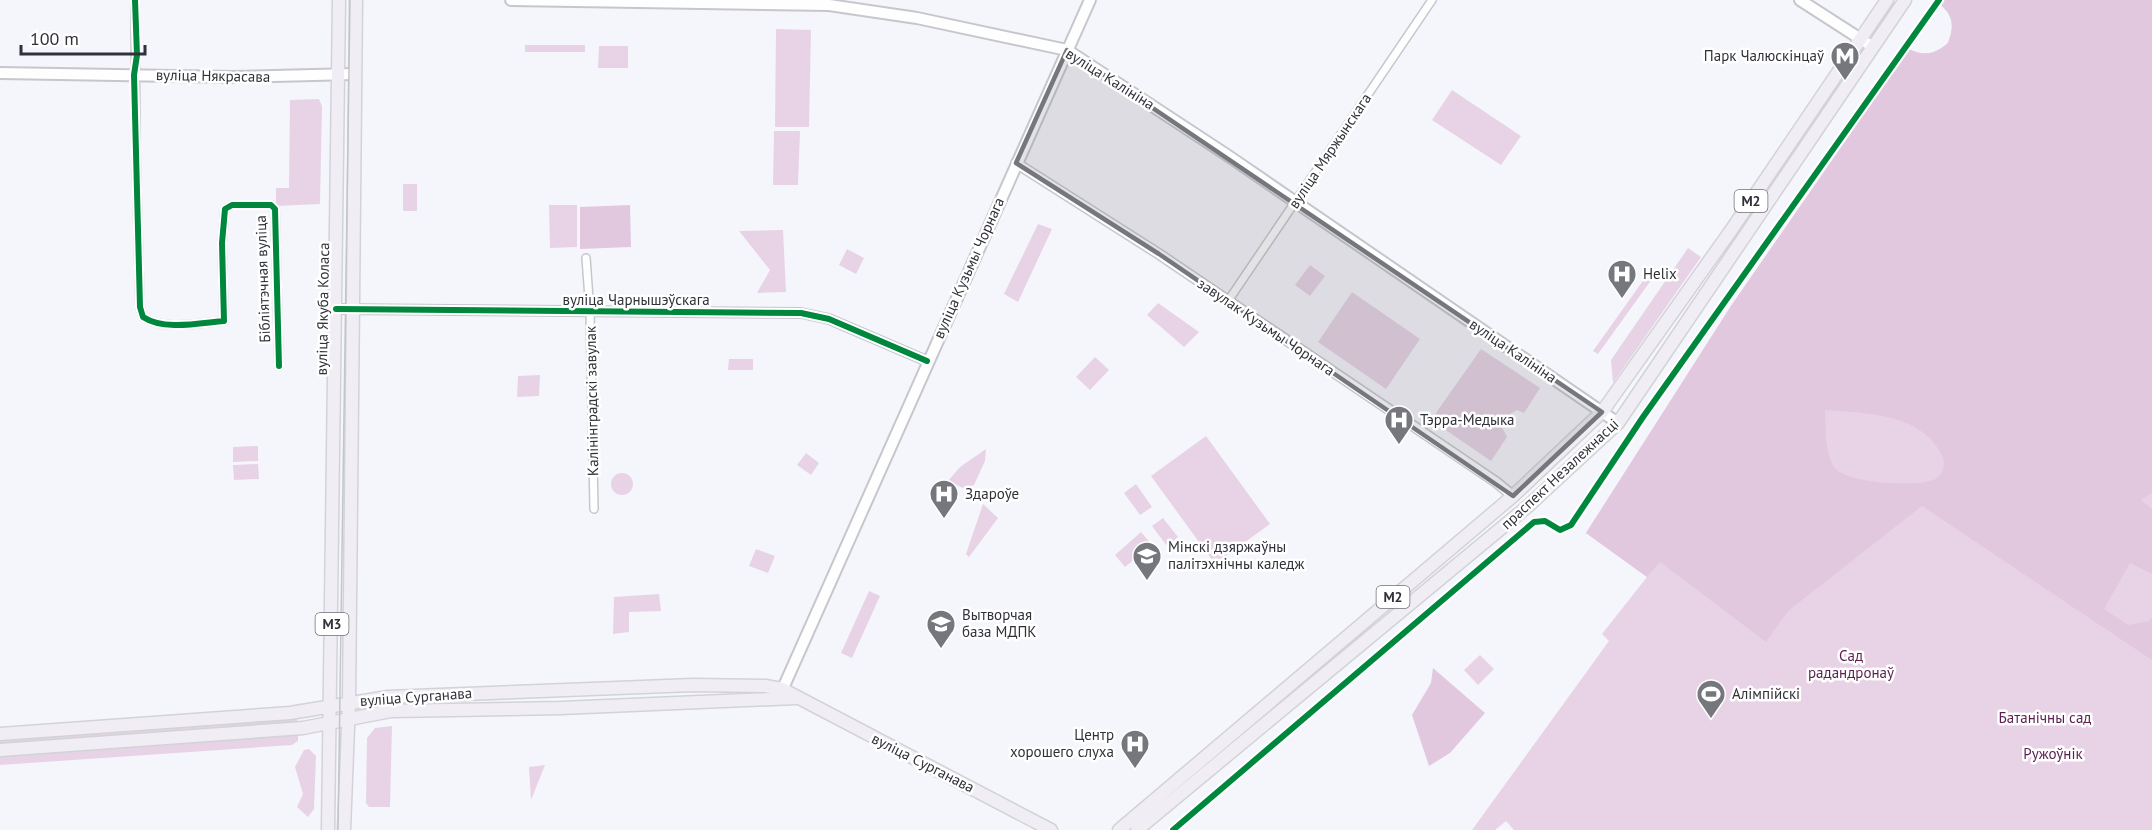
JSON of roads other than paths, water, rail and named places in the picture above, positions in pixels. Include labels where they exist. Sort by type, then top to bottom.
[{"type":"main road","name":"вуліца Якуба Коласа","points":[[328,830],[339,0]]},
{"type":"main road","name":"вуліца Якуба Коласа","points":[[344,830],[349,702],[356,0]]},
{"type":"main road","name":"вуліца Калініна","points":[[511,0],[842,3],[1067,50],[1295,202],[1618,423]]},
{"type":"main road","name":"вуліца Кузьмы Чорнага","points":[[780,695],[927,361],[1090,0]]},
{"type":"main road","points":[[1800,0],[1860,41],[1873,47]]},
{"type":"main road","name":"праспект Незалежнасці","points":[[1119,830],[1513,496],[1602,412],[1887,0]]},
{"type":"main road","name":"праспект Незалежнасці","points":[[1137,830],[1528,506],[1618,423],[1905,0]]},
{"type":"main road","name":"вуліца Някрасава","points":[[0,74],[354,74]]},
{"type":"main road","name":"вуліца Сурганава","points":[[0,734],[290,713],[370,698],[455,693],[693,685],[765,686],[780,695]]},
{"type":"main road","name":"вуліца Сурганава","points":[[0,750],[303,728],[391,711],[780,695],[796,698],[1051,830]]},
{"type":"street","name":"Бібліятэчная вуліца","points":[[135,0],[137,55],[134,75],[140,307],[143,318],[151,322],[167,324],[224,321],[222,243],[225,209],[232,205],[271,205],[274,209],[279,366]]},
{"type":"street","name":"вуліца Мяржынскага","points":[[1228,301],[1432,0]]},
{"type":"street","name":"завулак Кузьмы Чорнага","points":[[1016,163],[1228,301],[1496,482],[1513,496]]},
{"type":"street","name":"Калінінградскі завулак","points":[[586,258],[590,312],[594,509]]},
{"type":"street","name":"вуліца Чарнышэўскага","points":[[336,309],[801,313],[829,319],[927,361]]},
{"type":"tram line","points":[[338,830],[350,0]]},
{"type":"place","name":"Парк Чалюскінцаў","points":[[1845,82]]},
{"type":"place","name":"Helix","points":[[1622,300]]},
{"type":"place","name":"Тэрра-Медыка","points":[[1399,446]]},
{"type":"place","name":"Здароўе","points":[[944,520]]},
{"type":"place","name":"Мінскі дзяржаўны палітэхнічны каледж","points":[[1147,582]]},
{"type":"place","name":"Вытворчая база МДПК","points":[[941,650]]},
{"type":"place","name":"Алімпійскі","points":[[1711,720]]},
{"type":"place","name":"Центр хорошего слуха","points":[[1135,770]]},
{"type":"park label","name":"Сад радандронаў","points":[[1851,664]]},
{"type":"park label","name":"Батанічны сад","points":[[2045,718]]},
{"type":"park label","name":"Ружоўнік","points":[[2053,754]]}]
